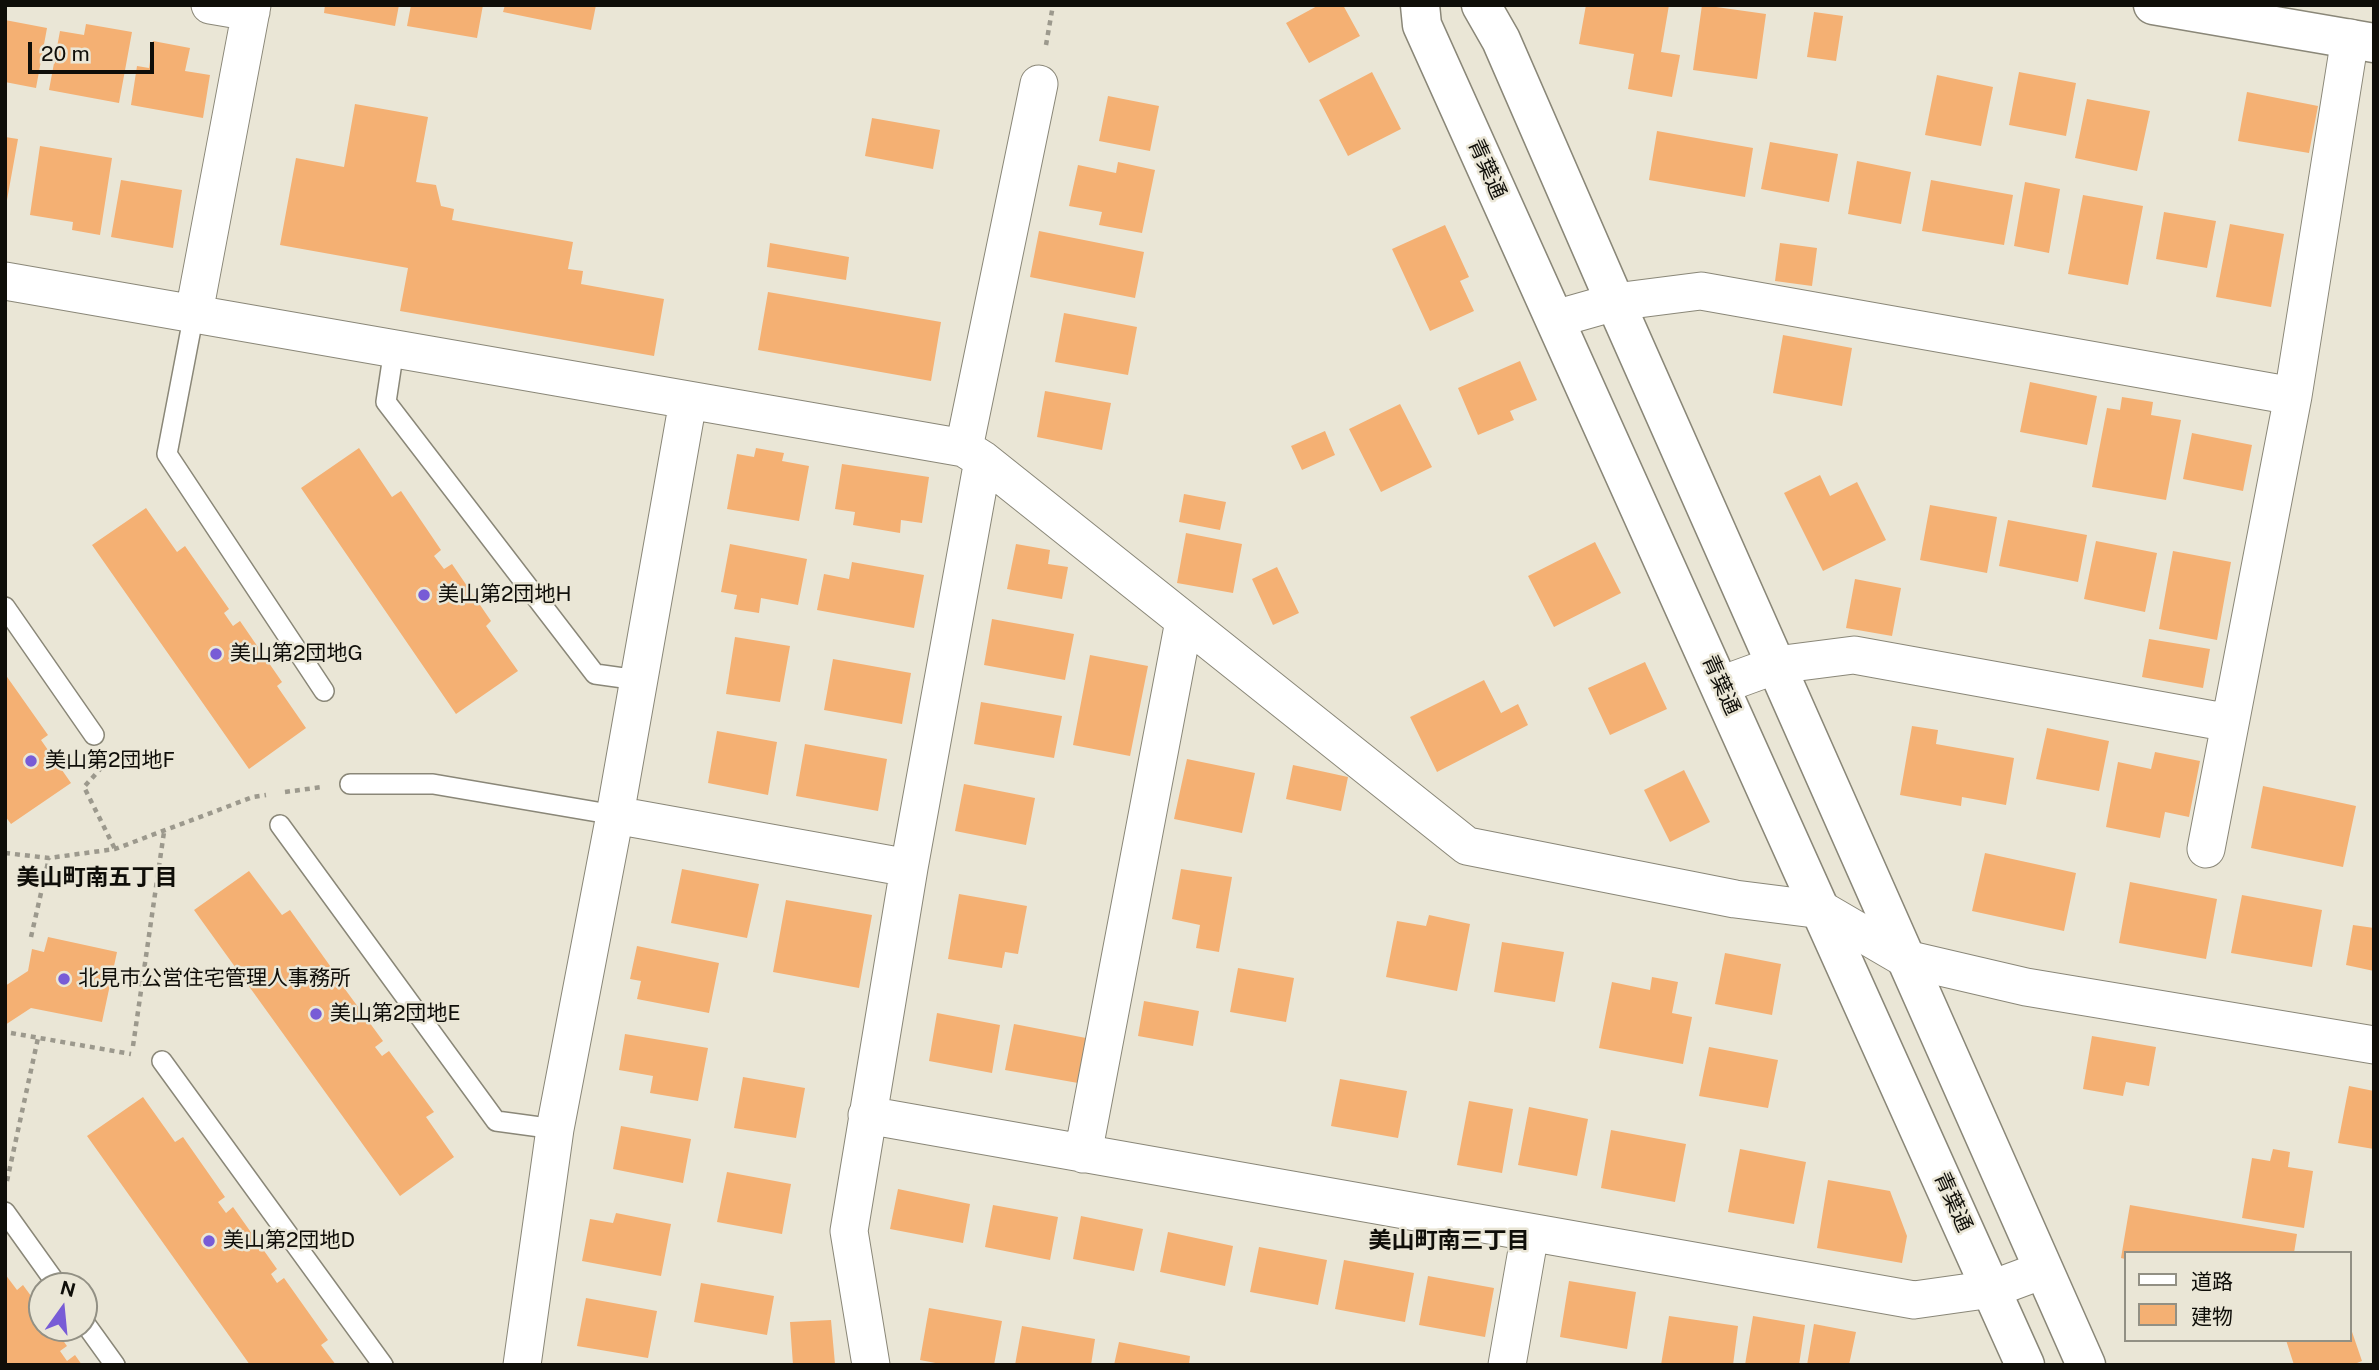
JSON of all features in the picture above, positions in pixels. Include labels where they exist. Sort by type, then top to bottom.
[{"type":"street","points":[[194,313],[251,9],[210,5]]},
{"type":"street","name":"青葉通","points":[[1420,5],[1422,25],[2025,1365]]},
{"type":"street","points":[[1481,5],[1501,40],[2086,1365]]},
{"type":"street","points":[[2153,5],[2220,10],[2362,41],[2206,849]]},
{"type":"street","points":[[871,1365],[849,1231],[974,454],[1039,84]]},
{"type":"street","points":[[5,281],[974,454],[1467,846],[1735,899],[1822,909],[1906,959],[2026,988],[2374,1045]]},
{"type":"street","points":[[1555,319],[1615,302],[1701,291],[2293,396]]},
{"type":"street","points":[[522,1365],[555,1129],[615,815],[688,401]]},
{"type":"street","points":[[1083,1154],[1184,621]]},
{"type":"street","points":[[1721,685],[1776,665],[1854,656],[2230,723]]},
{"type":"street","points":[[615,815],[909,868]]},
{"type":"street","points":[[867,1115],[1914,1300],[1992,1289],[2043,1270]]},
{"type":"street","points":[[1507,1365],[1530,1233]]},
{"type":"lane","points":[[194,313],[167,454],[324,691]]},
{"type":"lane","points":[[394,349],[386,402],[595,674],[638,680]]},
{"type":"lane","points":[[5,607],[94,735]]},
{"type":"lane","points":[[351,784],[433,784],[615,815]]},
{"type":"lane","points":[[280,825],[496,1121],[555,1129]]},
{"type":"lane","points":[[162,1061],[383,1365]]},
{"type":"lane","points":[[5,1212],[48,1272]]},
{"type":"lane","points":[[98,1341],[115,1365]]},
{"type":"path","points":[[94,735],[106,761],[84,787],[115,849]]},
{"type":"path","points":[[5,853],[49,859],[115,849],[253,797],[351,784]]},
{"type":"path","points":[[132,1054],[164,832]]},
{"type":"path","points":[[31,937],[49,859]]},
{"type":"path","points":[[11,1033],[162,1061]]},
{"type":"path","points":[[5,1188],[38,1038]]},
{"type":"building","points":[[325,5],[399,5],[395,26],[324,13]]},
{"type":"building","points":[[411,5],[483,5],[477,38],[407,26]]},
{"type":"building","points":[[505,5],[596,5],[591,30],[503,12]]},
{"type":"building","points":[[1319,5],[1343,5],[1360,36],[1309,63],[1286,23]]},
{"type":"building","points":[[1586,5],[1669,5],[1661,52],[1680,55],[1672,97],[1628,89],[1634,54],[1579,44]]},
{"type":"building","points":[[1702,5],[1766,14],[1757,79],[1693,70]]},
{"type":"building","points":[[1814,12],[1843,16],[1836,61],[1807,57]]},
{"type":"building","points":[[5,20],[47,28],[36,88],[5,82]]},
{"type":"building","points":[[86,24],[132,32],[119,103],[49,90],[60,31],[84,35]]},
{"type":"building","points":[[153,41],[190,48],[185,71],[210,75],[203,118],[131,105],[137,66],[149,68]]},
{"type":"building","points":[[1372,72],[1401,129],[1348,156],[1319,100]]},
{"type":"building","points":[[2019,72],[2076,83],[2066,136],[2009,125]]},
{"type":"building","points":[[1937,75],[1993,87],[1981,146],[1925,135]]},
{"type":"building","points":[[2247,92],[2318,106],[2309,153],[2238,141]]},
{"type":"building","points":[[1108,96],[1159,106],[1150,151],[1099,141]]},
{"type":"building","points":[[2087,99],[2150,111],[2137,171],[2075,158]]},
{"type":"building","points":[[355,104],[428,117],[416,182],[436,185],[441,206],[454,209],[452,220],[573,242],[568,269],[583,271],[581,284],[664,299],[654,356],[400,311],[408,268],[280,245],[296,158],[344,167]]},
{"type":"building","points":[[872,118],[940,130],[933,169],[865,156]]},
{"type":"building","points":[[1657,131],[1753,148],[1745,197],[1649,180]]},
{"type":"building","points":[[5,137],[18,139],[7,200],[5,200]]},
{"type":"building","points":[[1770,142],[1838,154],[1829,202],[1761,189]]},
{"type":"building","points":[[40,146],[112,158],[100,235],[72,230],[73,222],[30,215]]},
{"type":"building","points":[[1857,161],[1911,172],[1901,224],[1848,214]]},
{"type":"building","points":[[1118,162],[1155,170],[1142,233],[1099,225],[1102,212],[1069,206],[1078,165],[1116,173]]},
{"type":"building","points":[[121,180],[182,190],[173,248],[111,237]]},
{"type":"building","points":[[1931,180],[2013,195],[2004,245],[1922,231]]},
{"type":"building","points":[[2025,182],[2060,189],[2049,253],[2014,246]]},
{"type":"building","points":[[2083,195],[2143,206],[2128,285],[2068,274]]},
{"type":"building","points":[[2164,212],[2216,221],[2207,268],[2156,259]]},
{"type":"building","points":[[2230,224],[2284,234],[2271,307],[2216,297]]},
{"type":"building","points":[[1445,225],[1469,277],[1460,281],[1474,311],[1430,331],[1392,249]]},
{"type":"building","points":[[1039,231],[1144,252],[1135,298],[1030,277]]},
{"type":"building","points":[[770,243],[849,257],[846,280],[767,267]]},
{"type":"building","points":[[1780,243],[1817,248],[1812,286],[1775,281]]},
{"type":"building","points":[[768,292],[941,322],[931,381],[758,350]]},
{"type":"building","points":[[1064,313],[1137,327],[1128,375],[1055,362]]},
{"type":"building","points":[[1783,335],[1852,348],[1842,406],[1773,393]]},
{"type":"building","points":[[1520,361],[1537,400],[1510,411],[1514,420],[1478,435],[1458,388]]},
{"type":"building","points":[[2030,382],[2097,396],[2087,445],[2020,432]]},
{"type":"building","points":[[1045,391],[1111,403],[1102,450],[1037,437]]},
{"type":"building","points":[[2122,397],[2153,402],[2151,415],[2181,420],[2166,500],[2092,487],[2107,408],[2120,410]]},
{"type":"building","points":[[1400,404],[1432,467],[1381,492],[1349,429]]},
{"type":"building","points":[[1325,431],[1335,455],[1302,470],[1291,446]]},
{"type":"building","points":[[2192,433],[2252,445],[2243,491],[2183,479]]},
{"type":"building","name":"美山第2団地H","points":[[359,448],[392,497],[401,491],[441,550],[434,556],[444,569],[452,564],[491,621],[486,626],[518,671],[456,714],[301,488]]},
{"type":"building","points":[[756,448],[784,453],[782,461],[809,466],[799,521],[727,509],[737,454],[754,457]]},
{"type":"building","points":[[842,464],[929,477],[922,523],[901,520],[900,533],[853,525],[855,512],[835,509]]},
{"type":"building","points":[[1820,475],[1830,496],[1857,482],[1886,540],[1823,571],[1784,493]]},
{"type":"building","points":[[1184,494],[1226,502],[1220,530],[1179,522]]},
{"type":"building","points":[[1930,505],[1997,517],[1987,573],[1920,560]]},
{"type":"building","name":"美山第2団地G","points":[[146,508],[177,552],[185,546],[229,609],[224,613],[233,626],[240,621],[282,682],[277,686],[306,728],[249,769],[92,545]]},
{"type":"building","points":[[2008,520],[2087,535],[2078,582],[1999,566]]},
{"type":"building","points":[[1186,533],[1242,544],[1233,593],[1177,583]]},
{"type":"building","points":[[2096,541],[2157,553],[2145,612],[2084,599]]},
{"type":"building","points":[[1595,542],[1621,593],[1554,627],[1528,576]]},
{"type":"building","points":[[730,544],[807,559],[798,605],[761,598],[759,613],[734,609],[737,595],[721,592]]},
{"type":"building","points":[[1016,544],[1050,550],[1048,564],[1068,567],[1062,599],[1007,589]]},
{"type":"building","points":[[2173,551],[2231,562],[2217,640],[2159,629]]},
{"type":"building","points":[[852,562],[924,575],[914,628],[817,610],[824,574],[849,579]]},
{"type":"building","points":[[1277,567],[1299,613],[1273,625],[1252,579]]},
{"type":"building","points":[[1855,579],[1901,588],[1892,636],[1846,628]]},
{"type":"building","points":[[992,619],[1074,634],[1065,680],[984,665]]},
{"type":"building","points":[[735,637],[790,646],[780,702],[726,694]]},
{"type":"building","points":[[2149,639],[2210,649],[2203,688],[2142,677]]},
{"type":"building","points":[[1090,655],[1148,666],[1130,756],[1073,745]]},
{"type":"building","points":[[833,659],[911,673],[902,724],[824,710]]},
{"type":"building","points":[[1645,662],[1667,709],[1610,735],[1588,688]]},
{"type":"building","name":"美山第2団地F","points":[[5,674],[48,735],[41,740],[71,783],[11,824],[5,816]]},
{"type":"building","points":[[1484,680],[1501,713],[1518,704],[1528,725],[1437,772],[1410,717]]},
{"type":"building","points":[[981,702],[1062,716],[1054,758],[974,744]]},
{"type":"building","points":[[1912,726],[1938,730],[1936,744],[2014,758],[2006,805],[1962,797],[1961,806],[1900,795]]},
{"type":"building","points":[[2047,728],[2109,741],[2099,791],[2036,779]]},
{"type":"building","points":[[717,731],[777,742],[768,795],[708,783]]},
{"type":"building","points":[[805,744],[887,759],[878,811],[796,796]]},
{"type":"building","points":[[2155,752],[2200,761],[2189,817],[2165,812],[2160,838],[2106,827],[2118,762],[2151,769]]},
{"type":"building","points":[[1187,759],[1255,773],[1242,833],[1174,819]]},
{"type":"building","points":[[1293,765],[1348,777],[1341,811],[1286,799]]},
{"type":"building","points":[[1684,770],[1710,822],[1670,842],[1644,790]]},
{"type":"building","points":[[964,784],[1035,798],[1026,845],[955,831]]},
{"type":"building","points":[[2263,786],[2356,806],[2343,867],[2251,848]]},
{"type":"building","points":[[1985,853],[2076,873],[2064,931],[1972,911]]},
{"type":"building","points":[[682,869],[759,884],[747,938],[671,923]]},
{"type":"building","points":[[1181,869],[1232,877],[1219,952],[1196,948],[1200,925],[1172,919]]},
{"type":"building","name":"美山第2団地E","points":[[249,871],[282,915],[290,910],[333,970],[324,976],[331,986],[339,981],[383,1041],[375,1047],[382,1056],[389,1051],[434,1112],[426,1117],[454,1157],[400,1196],[194,910]]},
{"type":"building","points":[[2130,882],[2217,899],[2206,959],[2119,943]]},
{"type":"building","points":[[959,894],[1027,906],[1018,954],[1005,952],[1002,968],[948,959]]},
{"type":"building","points":[[2242,895],[2322,910],[2312,967],[2231,953]]},
{"type":"building","points":[[786,900],[872,915],[859,988],[773,972]]},
{"type":"building","points":[[1429,915],[1470,924],[1457,991],[1386,977],[1397,921],[1426,926]]},
{"type":"building","points":[[2353,925],[2374,928],[2374,971],[2346,965]]},
{"type":"building","name":"北見市公営住宅管理人事務所","points":[[48,937],[117,952],[102,1022],[31,1008],[5,1025],[5,986],[28,971],[32,949],[44,952]]},
{"type":"building","points":[[1502,942],[1564,952],[1555,1002],[1494,992]]},
{"type":"building","points":[[637,946],[719,963],[709,1013],[637,999],[641,981],[630,979]]},
{"type":"building","points":[[1725,953],[1781,964],[1772,1015],[1715,1004]]},
{"type":"building","points":[[1238,968],[1294,978],[1286,1022],[1230,1012]]},
{"type":"building","points":[[1652,977],[1678,982],[1672,1013],[1692,1017],[1683,1064],[1599,1048],[1612,982],[1650,990]]},
{"type":"building","points":[[1144,1001],[1199,1011],[1193,1046],[1138,1036]]},
{"type":"building","points":[[937,1013],[1000,1025],[992,1073],[929,1061]]},
{"type":"building","points":[[1014,1024],[1086,1038],[1078,1083],[1005,1070]]},
{"type":"building","points":[[625,1034],[708,1048],[698,1101],[650,1093],[653,1076],[619,1070]]},
{"type":"building","points":[[2092,1036],[2156,1047],[2149,1086],[2126,1082],[2123,1096],[2083,1089]]},
{"type":"building","points":[[1709,1047],[1778,1060],[1768,1108],[1699,1096]]},
{"type":"building","points":[[743,1077],[805,1088],[796,1138],[734,1128]]},
{"type":"building","points":[[1340,1079],[1407,1091],[1398,1138],[1331,1126]]},
{"type":"building","points":[[2349,1086],[2374,1091],[2374,1149],[2338,1143]]},
{"type":"building","name":"美山第2団地D","points":[[143,1097],[175,1142],[183,1137],[225,1197],[218,1202],[226,1213],[233,1207],[277,1269],[271,1274],[277,1283],[284,1278],[328,1340],[321,1345],[336,1365],[250,1365],[87,1136]]},
{"type":"building","points":[[1469,1101],[1513,1109],[1502,1173],[1457,1165]]},
{"type":"building","points":[[1529,1107],[1588,1119],[1577,1176],[1518,1165]]},
{"type":"building","points":[[621,1126],[691,1139],[683,1183],[613,1169]]},
{"type":"building","points":[[1611,1130],[1686,1144],[1675,1202],[1601,1188]]},
{"type":"building","points":[[1740,1149],[1806,1162],[1794,1224],[1728,1212]]},
{"type":"building","points":[[2273,1149],[2290,1152],[2288,1167],[2313,1171],[2304,1228],[2242,1218],[2252,1158],[2270,1161]]},
{"type":"building","points":[[727,1172],[791,1184],[782,1234],[717,1222]]},
{"type":"building","points":[[1828,1180],[1890,1191],[1907,1236],[1902,1263],[1817,1248]]},
{"type":"building","points":[[898,1189],[970,1204],[963,1243],[890,1229]]},
{"type":"building","points":[[993,1205],[1058,1217],[1050,1260],[985,1247]]},
{"type":"building","points":[[2130,1205],[2297,1234],[2294,1251],[2124,1251],[2124,1259],[2121,1258]]},
{"type":"building","points":[[616,1213],[671,1224],[661,1276],[582,1261],[590,1219],[613,1223]]},
{"type":"building","points":[[1081,1216],[1143,1229],[1134,1271],[1073,1259]]},
{"type":"building","points":[[1168,1232],[1233,1246],[1225,1286],[1160,1272]]},
{"type":"building","points":[[1259,1247],[1327,1260],[1318,1305],[1250,1292]]},
{"type":"building","points":[[1344,1260],[1414,1273],[1405,1322],[1335,1309]]},
{"type":"building","points":[[5,1274],[17,1290],[23,1285],[28,1292],[28,1342],[64,1342],[67,1346],[60,1351],[67,1361],[75,1355],[82,1365],[5,1365]]},
{"type":"building","points":[[1428,1276],[1494,1288],[1485,1337],[1419,1325]]},
{"type":"building","points":[[1569,1281],[1636,1292],[1627,1349],[1560,1337]]},
{"type":"building","points":[[701,1283],[774,1296],[767,1335],[694,1322]]},
{"type":"building","points":[[586,1298],[657,1311],[648,1358],[577,1346]]},
{"type":"building","points":[[929,1308],[1002,1321],[994,1365],[946,1365],[920,1360]]},
{"type":"building","points":[[1669,1316],[1738,1326],[1733,1365],[1661,1365]]},
{"type":"building","points":[[1753,1316],[1805,1325],[1799,1365],[1745,1365]]},
{"type":"building","points":[[831,1320],[835,1364],[793,1365],[790,1322]]},
{"type":"building","points":[[1814,1324],[1856,1332],[1849,1365],[1807,1365]]},
{"type":"building","points":[[1022,1326],[1095,1339],[1091,1365],[1015,1365]]},
{"type":"building","points":[[2351,1329],[2362,1361],[2352,1365],[2294,1365],[2287,1342],[2351,1342]]},
{"type":"building","points":[[1119,1342],[1190,1356],[1189,1365],[1114,1365]]},
{"type":"place","name":"美山第2団地H","points":[[424,595]]},
{"type":"place","name":"美山第2団地G","points":[[216,654]]},
{"type":"place","name":"美山第2団地F","points":[[31,761]]},
{"type":"place","name":"北見市公営住宅管理人事務所","points":[[64,979]]},
{"type":"place","name":"美山第2団地E","points":[[316,1014]]},
{"type":"place","name":"美山第2団地D","points":[[209,1241]]},
{"type":"district","name":"美山町南五丁目","points":[[97,878]]},
{"type":"district","name":"美山町南三丁目","points":[[1449,1241]]}]
